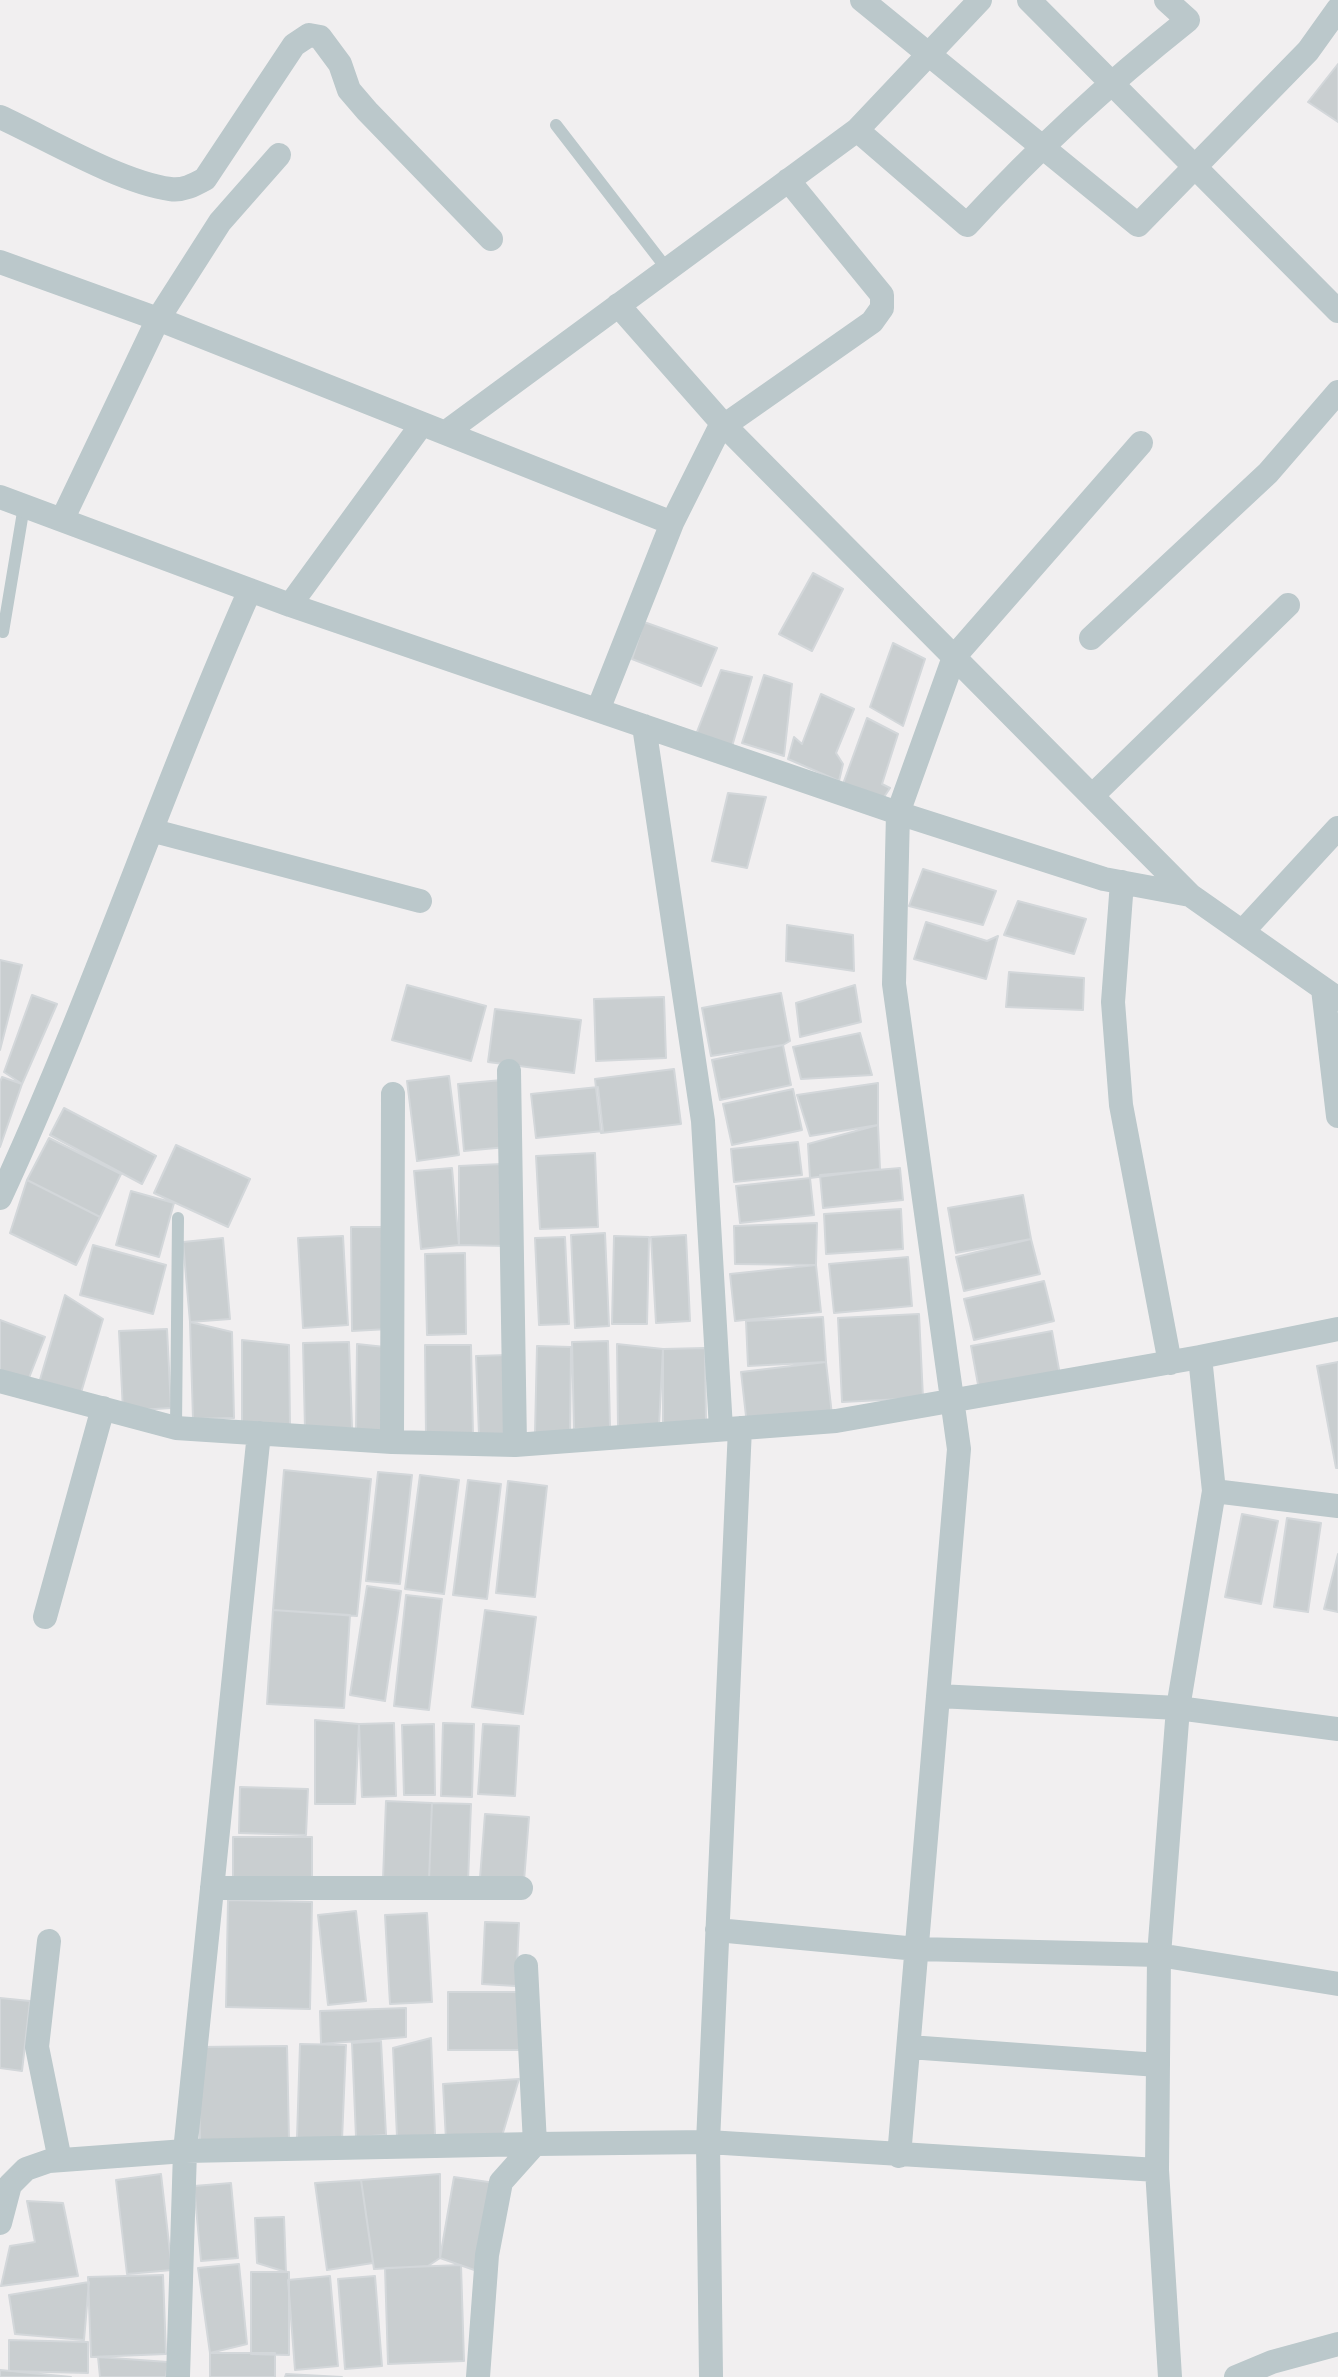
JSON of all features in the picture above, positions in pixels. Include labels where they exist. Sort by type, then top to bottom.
[{"type":"street","points":[[862,0],[1138,225],[1308,51],[1338,9]]},
{"type":"street","points":[[445,433],[857,130],[980,0]]},
{"type":"street","points":[[1029,0],[1338,311]]},
{"type":"street","points":[[857,130],[967,225],[1041,144],[1110,81],[1188,20],[1166,0]]},
{"type":"street","points":[[0,117],[134,178],[172,190],[189,188],[205,179],[294,45],[309,35],[320,37],[340,64],[349,90],[491,239]]},
{"type":"street","points":[[62,520],[158,319],[220,222],[279,155]]},
{"type":"street","points":[[598,710],[672,523],[724,424],[872,322],[882,308],[882,295],[788,180]]},
{"type":"street","points":[[0,262],[158,319],[672,523]]},
{"type":"street","points":[[618,305],[724,424],[1190,895],[1331,994],[1338,1116]]},
{"type":"street","points":[[1091,638],[1268,473],[1338,392]]},
{"type":"street","points":[[290,605],[422,424]]},
{"type":"street","points":[[899,2156],[959,1449],[894,984],[898,813],[954,657],[1141,443]]},
{"type":"street","points":[[0,497],[290,605],[898,813],[1122,882],[1190,895]]},
{"type":"street","points":[[0,1198],[154,831],[197,710],[250,590]]},
{"type":"street","points":[[1092,796],[1288,605]]},
{"type":"street","points":[[644,726],[703,1121],[730,1428],[717,1930],[708,2142],[711,2377]]},
{"type":"street","points":[[1243,931],[1338,828]]},
{"type":"street","points":[[154,831],[420,901]]},
{"type":"street","points":[[1122,882],[1113,1002],[1121,1105],[1170,1363]]},
{"type":"street","points":[[509,1071],[515,1445]]},
{"type":"street","points":[[392,1442],[393,1094]]},
{"type":"street","points":[[0,1381],[176,1428],[392,1442],[515,1445],[836,1421],[1170,1363],[1338,1329]]},
{"type":"street","points":[[1170,2377],[1157,2170],[1159,1955],[1178,1708],[1214,1491],[1200,1357]]},
{"type":"street","points":[[45,1617],[103,1408]]},
{"type":"street","points":[[178,2377],[185,2151],[259,1433]]},
{"type":"street","points":[[1214,1491],[1338,1506]]},
{"type":"street","points":[[938,1696],[1178,1708],[1338,1729]]},
{"type":"street","points":[[212,1888],[521,1888]]},
{"type":"street","points":[[717,1930],[917,1949],[1159,1955],[1338,1984]]},
{"type":"street","points":[[49,1941],[37,2047],[60,2160]]},
{"type":"street","points":[[478,2377],[487,2255],[501,2182],[535,2144],[526,1966]]},
{"type":"street","points":[[909,2047],[1158,2065]]},
{"type":"street","points":[[0,2223],[10,2185],[26,2169],[60,2160],[185,2151],[708,2142],[1157,2170]]},
{"type":"street","points":[[1236,2377],[1272,2362],[1338,2344]]},
{"type":"lane","points":[[556,125],[667,269]]},
{"type":"lane","points":[[3,632],[24,506]]},
{"type":"lane","points":[[176,1428],[178,1218]]},
{"type":"building","points":[[1338,64],[1338,122],[1308,102]]},
{"type":"building","points":[[813,573],[843,589],[812,651],[779,634]]},
{"type":"building","points":[[644,622],[717,648],[701,686],[632,659]]},
{"type":"building","points":[[893,643],[925,659],[903,726],[870,707]]},
{"type":"building","points":[[721,670],[752,677],[731,750],[695,737]]},
{"type":"building","points":[[764,675],[792,684],[784,756],[742,743]]},
{"type":"building","points":[[821,694],[854,709],[836,753],[843,764],[839,781],[788,759],[794,737],[802,744]]},
{"type":"building","points":[[867,718],[898,734],[882,784],[890,788],[882,800],[843,784]]},
{"type":"building","points":[[728,793],[766,797],[747,868],[712,861]]},
{"type":"building","points":[[923,869],[996,891],[983,925],[909,906]]},
{"type":"building","points":[[1018,901],[1086,919],[1074,954],[1004,935]]},
{"type":"building","points":[[926,922],[987,941],[998,936],[986,979],[914,959]]},
{"type":"building","points":[[787,925],[853,935],[854,971],[786,961]]},
{"type":"building","points":[[0,960],[22,965],[0,1050]]},
{"type":"building","points":[[1009,972],[1084,978],[1083,1010],[1006,1007]]},
{"type":"building","points":[[407,985],[486,1006],[471,1061],[392,1040]]},
{"type":"building","points":[[855,985],[861,1022],[800,1037],[796,1003]]},
{"type":"building","points":[[781,993],[790,1041],[783,1045],[711,1056],[702,1008]]},
{"type":"building","points":[[32,995],[57,1004],[22,1084],[4,1072]]},
{"type":"building","points":[[664,997],[666,1058],[596,1061],[594,999]]},
{"type":"building","points":[[495,1009],[581,1020],[574,1073],[488,1062]]},
{"type":"building","points":[[860,1033],[872,1075],[801,1079],[793,1047]]},
{"type":"building","points":[[783,1045],[791,1085],[720,1100],[712,1060]]},
{"type":"building","points":[[674,1069],[681,1124],[601,1133],[595,1079]]},
{"type":"building","points":[[449,1076],[459,1155],[417,1161],[407,1081]]},
{"type":"building","points":[[2,1077],[22,1084],[0,1147],[0,1082]]},
{"type":"building","points":[[502,1080],[507,1147],[464,1151],[458,1084]]},
{"type":"building","points":[[878,1083],[878,1125],[810,1136],[797,1095]]},
{"type":"building","points":[[598,1087],[603,1131],[536,1138],[531,1094]]},
{"type":"building","points":[[793,1089],[802,1130],[732,1145],[723,1104]]},
{"type":"building","points":[[64,1108],[156,1156],[142,1184],[50,1135]]},
{"type":"building","points":[[878,1125],[880,1169],[810,1178],[808,1144]]},
{"type":"building","points":[[49,1138],[121,1174],[100,1217],[27,1180]]},
{"type":"building","points":[[798,1142],[802,1175],[734,1182],[731,1149]]},
{"type":"building","points":[[176,1145],[250,1179],[228,1227],[154,1193]]},
{"type":"building","points":[[595,1153],[598,1227],[540,1229],[536,1156]]},
{"type":"building","points":[[502,1164],[506,1246],[459,1245],[459,1166]]},
{"type":"building","points":[[452,1168],[459,1245],[421,1249],[414,1171]]},
{"type":"building","points":[[900,1168],[903,1200],[823,1208],[820,1175]]},
{"type":"building","points":[[810,1178],[814,1215],[740,1223],[736,1186]]},
{"type":"building","points":[[27,1180],[100,1217],[76,1265],[10,1233]]},
{"type":"building","points":[[131,1191],[174,1203],[159,1257],[116,1245]]},
{"type":"building","points":[[1023,1195],[1031,1239],[956,1253],[948,1208]]},
{"type":"building","points":[[901,1209],[903,1249],[826,1254],[824,1214]]},
{"type":"building","points":[[817,1223],[816,1265],[735,1264],[734,1226]]},
{"type":"building","points":[[351,1227],[389,1227],[389,1329],[352,1331]]},
{"type":"building","points":[[605,1233],[609,1326],[575,1328],[571,1235]]},
{"type":"building","points":[[686,1235],[690,1321],[656,1323],[651,1237]]},
{"type":"building","points":[[343,1236],[348,1325],[303,1328],[298,1238]]},
{"type":"building","points":[[614,1236],[649,1237],[647,1324],[612,1324]]},
{"type":"building","points":[[565,1237],[569,1324],[539,1325],[535,1238]]},
{"type":"building","points":[[223,1238],[230,1319],[190,1322],[183,1242]]},
{"type":"building","points":[[1031,1239],[1040,1274],[964,1291],[956,1257]]},
{"type":"building","points":[[93,1245],[166,1265],[153,1314],[80,1295]]},
{"type":"building","points":[[465,1253],[466,1334],[427,1335],[425,1254]]},
{"type":"building","points":[[908,1257],[912,1306],[834,1313],[829,1264]]},
{"type":"building","points":[[816,1265],[821,1312],[735,1321],[730,1274]]},
{"type":"building","points":[[1044,1281],[1054,1321],[974,1340],[964,1299]]},
{"type":"building","points":[[65,1295],[103,1319],[80,1396],[39,1383]]},
{"type":"building","points":[[919,1314],[923,1398],[842,1402],[838,1318]]},
{"type":"building","points":[[823,1317],[826,1362],[748,1366],[746,1321]]},
{"type":"building","points":[[0,1320],[45,1337],[27,1383],[0,1373]]},
{"type":"building","points":[[190,1322],[232,1332],[234,1418],[193,1419]]},
{"type":"building","points":[[167,1329],[171,1408],[123,1411],[119,1331]]},
{"type":"building","points":[[1052,1331],[1060,1375],[979,1390],[971,1346]]},
{"type":"building","points":[[242,1340],[289,1345],[290,1427],[242,1427]]},
{"type":"building","points":[[608,1341],[610,1428],[574,1429],[572,1342]]},
{"type":"building","points":[[349,1342],[352,1428],[305,1430],[303,1343]]},
{"type":"building","points":[[357,1344],[385,1347],[388,1434],[356,1433]]},
{"type":"building","points":[[617,1344],[663,1349],[659,1426],[618,1427]]},
{"type":"building","points":[[425,1345],[471,1345],[473,1436],[426,1437]]},
{"type":"building","points":[[537,1346],[571,1347],[570,1434],[535,1433]]},
{"type":"building","points":[[705,1348],[706,1425],[663,1426],[663,1349]]},
{"type":"building","points":[[508,1355],[511,1434],[479,1435],[476,1356]]},
{"type":"building","points":[[826,1362],[832,1415],[747,1425],[741,1372]]},
{"type":"building","points":[[1338,1362],[1338,1468],[1336,1468],[1317,1366]]},
{"type":"building","points":[[284,1470],[371,1479],[357,1616],[273,1610]]},
{"type":"building","points":[[378,1472],[412,1475],[400,1584],[366,1581]]},
{"type":"building","points":[[420,1475],[459,1480],[444,1594],[405,1589]]},
{"type":"building","points":[[468,1480],[501,1484],[487,1599],[453,1595]]},
{"type":"building","points":[[508,1481],[547,1486],[535,1597],[496,1593]]},
{"type":"building","points":[[1242,1514],[1278,1521],[1261,1604],[1225,1597]]},
{"type":"building","points":[[1287,1518],[1321,1523],[1308,1612],[1274,1607]]},
{"type":"building","points":[[1338,1554],[1338,1612],[1324,1609]]},
{"type":"building","points":[[367,1586],[401,1591],[385,1701],[350,1695]]},
{"type":"building","points":[[406,1595],[442,1599],[429,1710],[394,1706]]},
{"type":"building","points":[[273,1610],[350,1615],[344,1708],[267,1704]]},
{"type":"building","points":[[485,1610],[536,1617],[523,1714],[472,1707]]},
{"type":"building","points":[[315,1720],[359,1724],[355,1804],[315,1804]]},
{"type":"building","points":[[394,1723],[396,1796],[362,1797],[359,1724]]},
{"type":"building","points":[[443,1723],[474,1724],[472,1797],[441,1796]]},
{"type":"building","points":[[434,1724],[435,1795],[404,1795],[402,1725]]},
{"type":"building","points":[[483,1724],[519,1726],[515,1796],[478,1794]]},
{"type":"building","points":[[240,1787],[308,1789],[306,1835],[239,1833]]},
{"type":"building","points":[[386,1801],[432,1803],[429,1880],[383,1879]]},
{"type":"building","points":[[432,1803],[471,1804],[468,1882],[429,1880]]},
{"type":"building","points":[[485,1814],[529,1817],[524,1881],[480,1878]]},
{"type":"building","points":[[233,1837],[312,1837],[312,1881],[233,1882]]},
{"type":"building","points":[[228,1900],[312,1902],[310,2009],[226,2007]]},
{"type":"building","points":[[356,1911],[366,2001],[328,2005],[318,1915]]},
{"type":"building","points":[[427,1913],[432,2002],[390,2004],[385,1915]]},
{"type":"building","points":[[485,1922],[519,1923],[516,1986],[482,1984]]},
{"type":"building","points":[[448,1992],[519,1992],[519,2050],[448,2050]]},
{"type":"building","points":[[0,1998],[30,2001],[22,2071],[0,2068]]},
{"type":"building","points":[[406,2008],[406,2037],[321,2044],[320,2011]]},
{"type":"building","points":[[431,2038],[435,2135],[397,2137],[393,2048]]},
{"type":"building","points":[[381,2041],[386,2135],[356,2137],[352,2043]]},
{"type":"building","points":[[300,2044],[346,2045],[342,2140],[297,2138]]},
{"type":"building","points":[[287,2046],[289,2140],[200,2142],[198,2047]]},
{"type":"building","points":[[519,2079],[502,2136],[446,2140],[443,2084]]},
{"type":"building","points":[[161,2174],[172,2270],[127,2274],[116,2180]]},
{"type":"building","points":[[440,2174],[440,2258],[428,2266],[374,2269],[361,2180]]},
{"type":"building","points":[[454,2177],[495,2183],[480,2272],[440,2258]]},
{"type":"building","points":[[361,2180],[373,2263],[327,2270],[315,2183]]},
{"type":"building","points":[[231,2183],[238,2258],[201,2261],[194,2186]]},
{"type":"building","points":[[27,2201],[63,2203],[78,2276],[1,2286],[10,2246],[35,2242]]},
{"type":"building","points":[[284,2217],[286,2272],[257,2263],[255,2218]]},
{"type":"building","points":[[239,2264],[247,2344],[210,2353],[198,2268]]},
{"type":"building","points":[[461,2265],[464,2361],[388,2364],[385,2268]]},
{"type":"building","points":[[251,2272],[289,2272],[289,2355],[251,2354]]},
{"type":"building","points":[[163,2275],[166,2354],[91,2357],[88,2277]]},
{"type":"building","points":[[330,2276],[338,2366],[295,2370],[288,2280]]},
{"type":"building","points":[[375,2276],[382,2366],[345,2369],[338,2279]]},
{"type":"building","points":[[89,2282],[84,2340],[15,2334],[9,2295]]},
{"type":"building","points":[[9,2340],[88,2342],[88,2373],[9,2371]]},
{"type":"building","points":[[210,2353],[275,2353],[275,2377],[210,2377]]},
{"type":"building","points":[[98,2357],[168,2362],[166,2377],[100,2377]]},
{"type":"building","points":[[0,2370],[71,2377],[0,2377]]},
{"type":"building","points":[[286,2374],[342,2377],[285,2377]]}]
